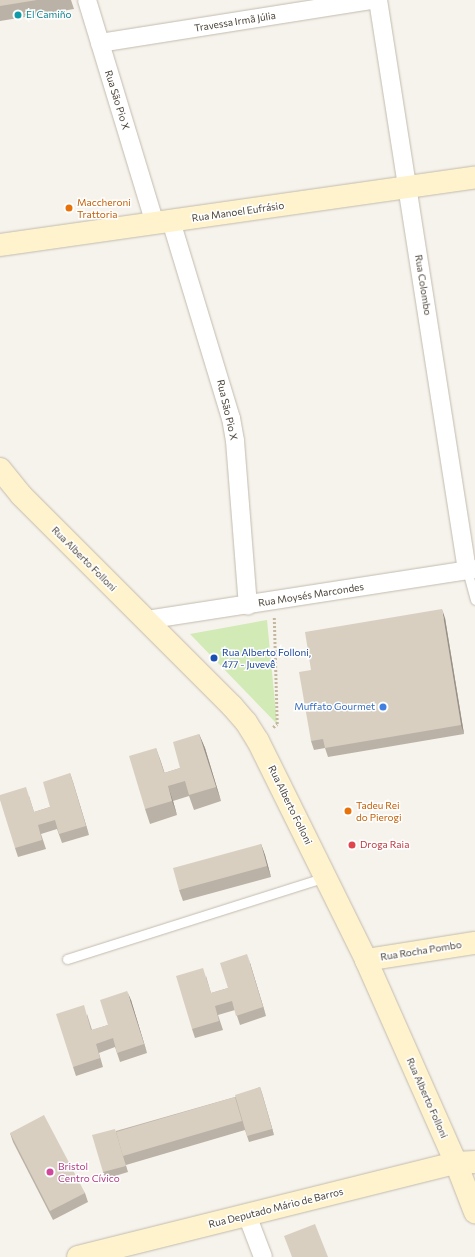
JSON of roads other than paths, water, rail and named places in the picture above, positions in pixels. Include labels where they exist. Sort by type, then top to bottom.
[{"type":"main road","name":"Rua Manoel Eufrásio","points":[[0,245],[475,177]]},
{"type":"main road","name":"Rua Alberto Folloni","points":[[0,469],[21,495],[232,706],[246,722],[258,741],[466,1162],[475,1212]]},
{"type":"main road","name":"Rua Rocha Pombo","points":[[366,960],[475,943]]},
{"type":"main road","name":"Rua Deputado Mário de Barros","points":[[78,1257],[466,1162]]},
{"type":"street","name":"Rua São Pio X","points":[[87,0],[100,43],[230,418],[235,441],[248,605]]},
{"type":"street","name":"Travessa Irmã Júlia","points":[[100,43],[370,0]]},
{"type":"street","name":"Rua Colombo","points":[[378,0],[407,187],[471,570]]},
{"type":"street","name":"Rua Moysés Marcondes","points":[[146,620],[471,570]]},
{"type":"street","points":[[247,1215],[263,1257]]},
{"type":"lane","points":[[471,570],[475,600]]},
{"type":"lane","points":[[67,959],[326,877]]},
{"type":"place","name":"El Camiño","points":[[18,15]]},
{"type":"place","name":"Maccheroni Trattoria","points":[[69,208]]},
{"type":"place","name":"Rua Alberto Folloni, 477 - Juvevê","points":[[214,658]]},
{"type":"place","name":"Muffato Gourmet","points":[[383,707]]},
{"type":"place","name":"Tadeu Rei do Pierogi","points":[[348,811]]},
{"type":"place","name":"Droga Raia","points":[[352,845]]},
{"type":"place","name":"Bristol Centro Cívico","points":[[50,1172]]}]
